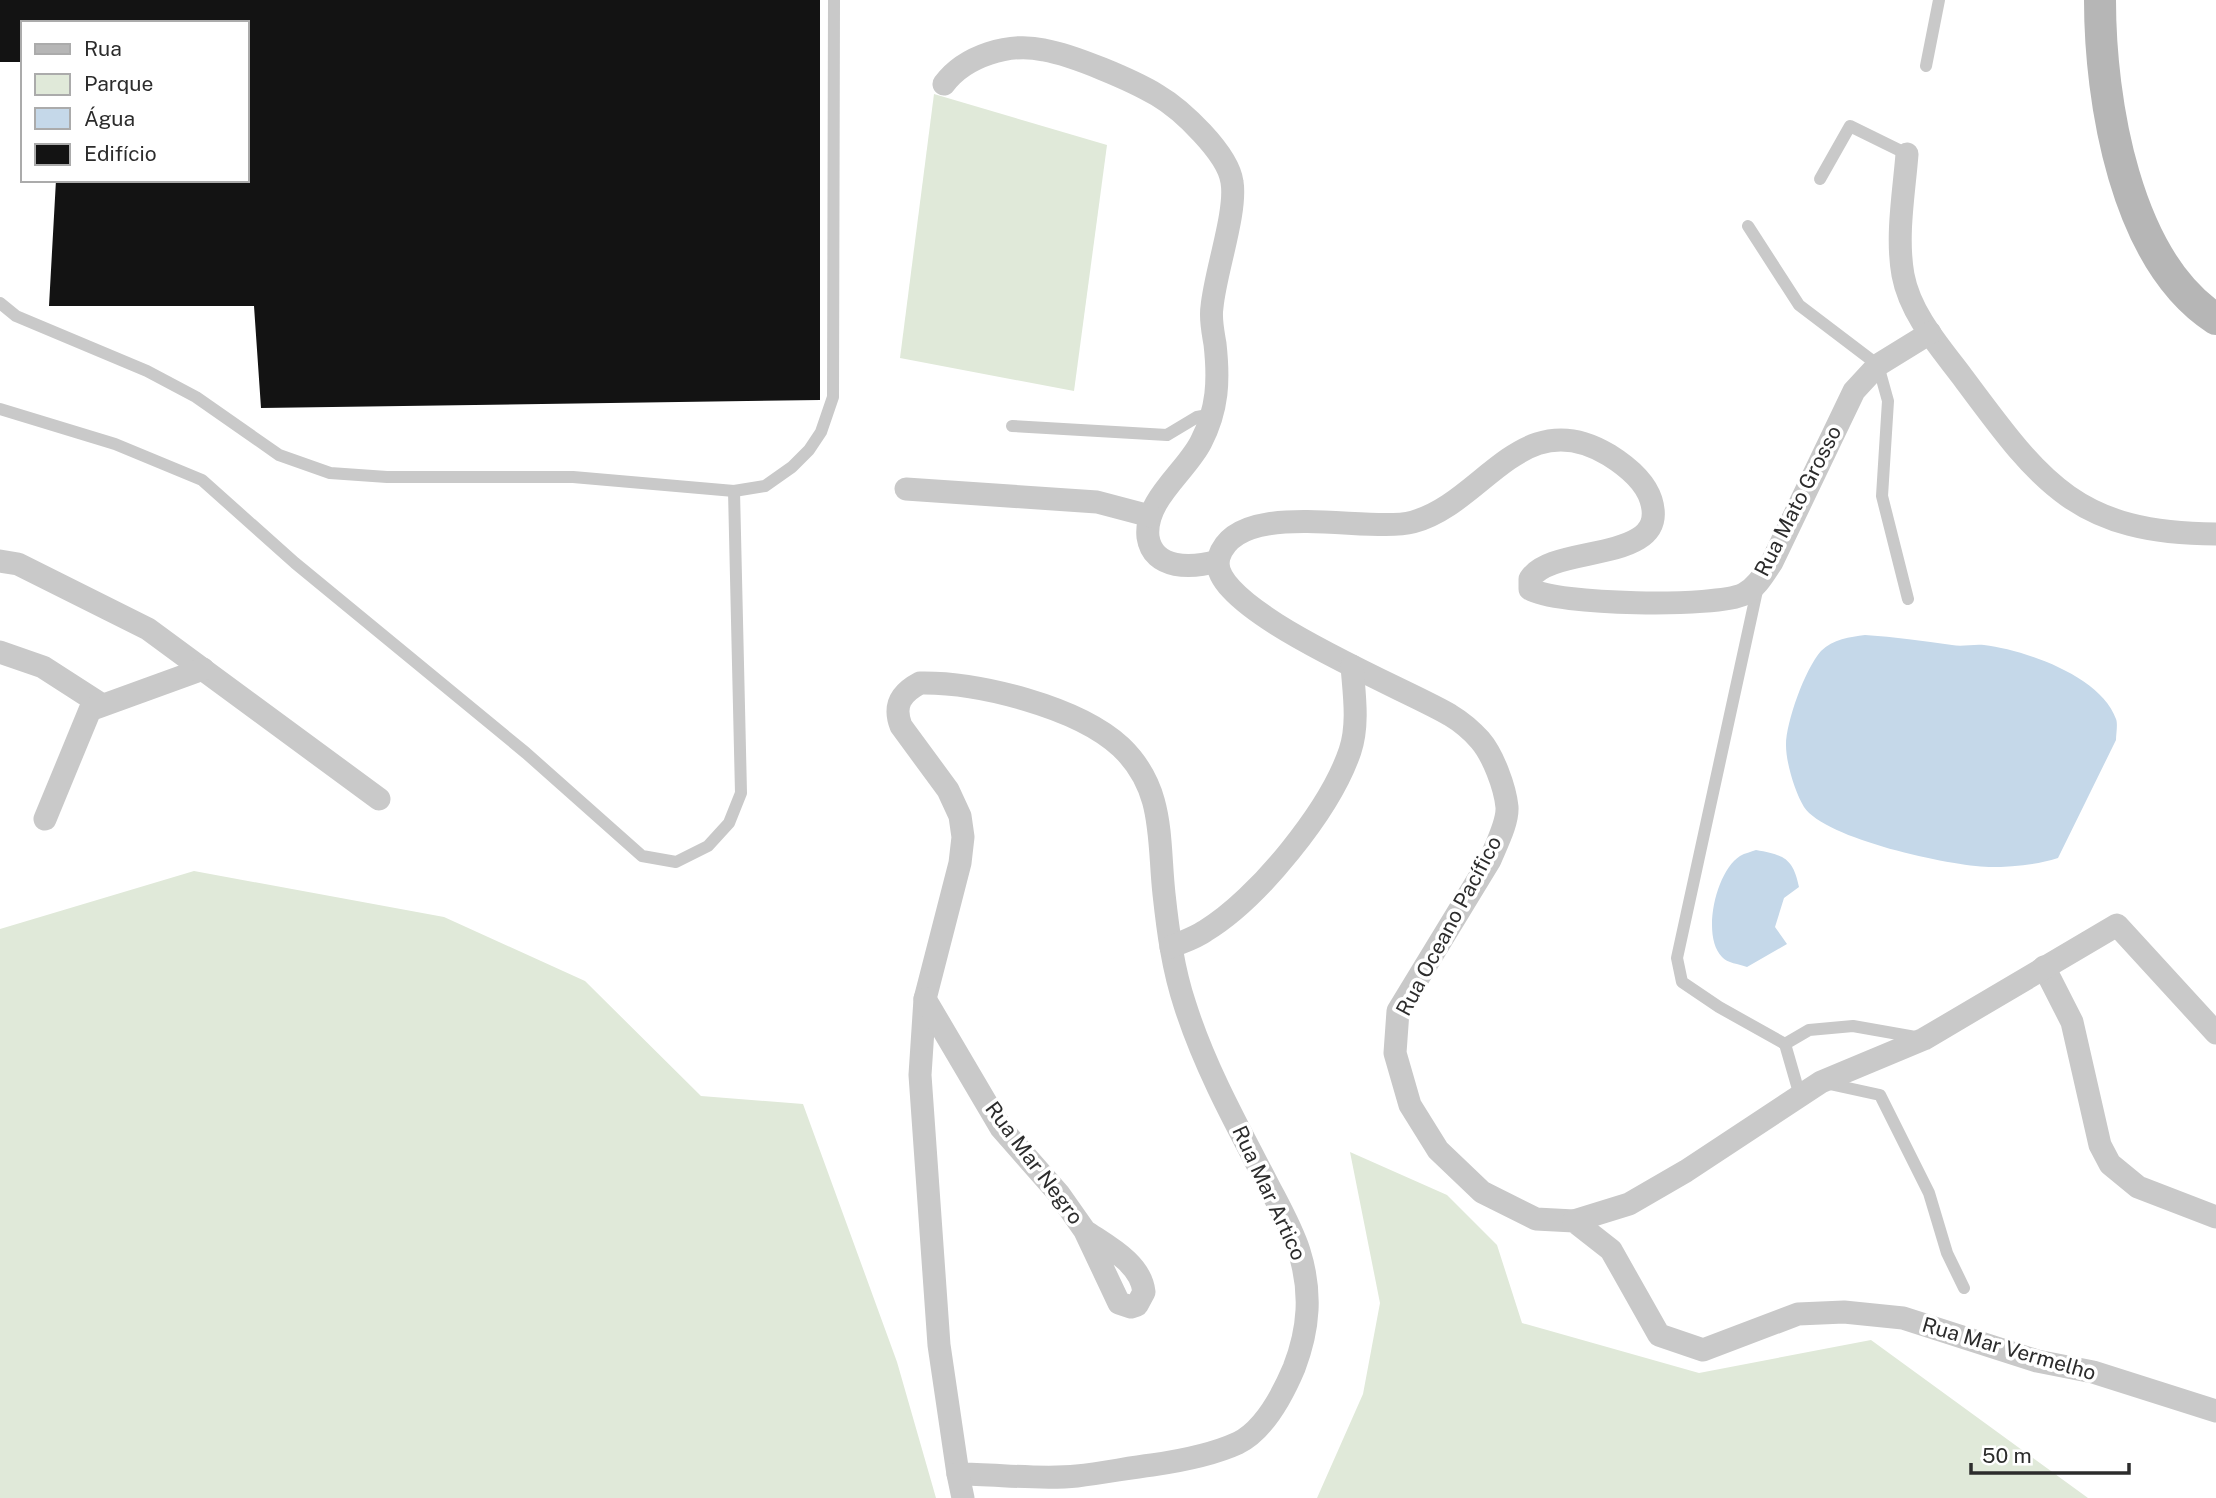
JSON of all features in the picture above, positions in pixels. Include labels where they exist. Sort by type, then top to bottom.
[{"type":"main road","points":[[2100,0],[2100,34],[2115,140],[2141,225],[2170,275],[2216,319]]},
{"type":"street","points":[[944,84],[954,71],[968,61],[1002,50],[1043,49],[1158,95],[1198,128],[1222,158],[1233,181],[1228,224],[1211,312],[1219,391],[1213,414],[1199,445],[1150,516],[1149,540],[1156,555],[1185,567],[1217,561]]},
{"type":"street","points":[[1907,154],[1900,250],[1903,278],[1930,333],[2013,444],[2034,469],[2060,492],[2101,516],[2137,529],[2216,534]]},
{"type":"street","name":"Rua Mato Grosso","points":[[1217,561],[1233,538],[1252,528],[1285,521],[1315,520],[1390,527],[1413,522],[1438,513],[1516,452],[1541,442],[1570,442],[1601,450],[1627,468],[1641,482],[1651,500],[1652,519],[1642,535],[1623,547],[1539,567],[1530,579],[1530,589],[1554,597],[1678,603],[1723,600],[1743,594],[1758,583],[1772,562],[1854,391],[1878,365],[1930,333]]},
{"type":"street","points":[[906,489],[1097,502],[1150,516]]},
{"type":"street","points":[[0,561],[18,564],[148,629],[380,799]]},
{"type":"street","name":"Rua Oceano Pacífico","points":[[1217,561],[1219,574],[1230,591],[1267,618],[1352,666],[1452,715],[1481,742],[1497,773],[1507,809],[1490,860],[1398,1011],[1395,1053],[1409,1105],[1438,1150],[1482,1192],[1536,1219],[1574,1221]]},
{"type":"street","points":[[0,652],[43,667],[102,705]]},
{"type":"street","points":[[1171,947],[1204,932],[1241,905],[1273,871],[1330,791],[1350,750],[1356,713],[1352,666]]},
{"type":"street","points":[[45,819],[90,710],[203,669]]},
{"type":"street","name":"Rua Mar Artico","points":[[925,999],[960,863],[963,836],[960,816],[948,790],[901,726],[897,704],[907,690],[920,683],[953,685],[1051,709],[1087,723],[1120,747],[1144,774],[1156,804],[1171,947],[1191,1024],[1298,1248],[1307,1280],[1309,1309],[1300,1353],[1287,1385],[1269,1414],[1240,1442],[1182,1460],[1075,1476],[957,1474]]},
{"type":"street","points":[[1574,1221],[1629,1204],[1686,1171],[1821,1082],[1924,1039],[2117,925],[2216,1033]]},
{"type":"street","points":[[2044,967],[2072,1022],[2100,1145],[2110,1164],[2138,1187],[2216,1217]]},
{"type":"street","points":[[925,999],[920,1075],[939,1345],[957,1474],[963,1498]]},
{"type":"street","name":"Rua Mar Negro","points":[[925,999],[1002,1128],[1059,1194],[1085,1231],[1114,1294]]},
{"type":"street","name":"Rua Mar Vermelho","points":[[1574,1221],[1611,1250],[1659,1335],[1703,1350],[1798,1314],[1844,1312],[1903,1318],[2037,1361],[2093,1373],[2216,1411]]},
{"type":"lane","points":[[0,303],[16,316],[147,371],[196,397],[279,455],[330,473],[387,477],[573,477],[734,491],[765,486],[792,467],[809,450],[821,432],[833,397],[834,0]]},
{"type":"lane","points":[[1926,66],[1939,0]]},
{"type":"lane","points":[[1820,179],[1850,126],[1907,154]]},
{"type":"lane","points":[[1748,226],[1799,305],[1878,365],[1888,401],[1882,496],[1908,599]]},
{"type":"lane","points":[[0,410],[115,444],[202,480],[295,563],[526,753],[642,856],[676,862],[708,846],[729,823],[741,793],[734,491]]},
{"type":"lane","points":[[1012,426],[1167,435],[1197,417],[1213,414]]},
{"type":"lane","points":[[1758,583],[1677,958],[1682,982],[1719,1007],[1785,1044],[1800,1096]]},
{"type":"lane","points":[[1785,1044],[1809,1030],[1853,1026],[1924,1039]]},
{"type":"lane","points":[[1821,1082],[1880,1095],[1929,1193],[1947,1253],[1964,1288]]},
{"type":"green space","points":[[934,94],[1107,145],[1074,391],[900,358]]},
{"type":"green space","points":[[194,871],[444,917],[585,981],[701,1096],[803,1104],[897,1362],[936,1498],[0,1498],[0,929]]},
{"type":"green space","points":[[1350,1152],[1447,1195],[1497,1245],[1522,1323],[1699,1373],[1871,1340],[2088,1498],[1317,1498],[1363,1394],[1380,1303]]},
{"type":"water","points":[[1865,635],[1956,646],[1984,645],[2020,653],[2040,659],[2078,678],[2108,704],[2117,721],[2116,740],[2058,858],[2033,864],[1998,867],[1947,862],[1861,840],[1816,819],[1804,807],[1797,794],[1786,752],[1789,723],[1798,696],[1821,651],[1836,641]]},
{"type":"water","points":[[1756,850],[1786,860],[1794,870],[1799,887],[1784,898],[1775,927],[1787,944],[1747,967],[1722,957],[1716,947],[1712,920],[1718,889],[1724,875],[1740,856]]},
{"type":"building","points":[[0,0],[820,0],[820,400],[261,408],[254,306],[49,306],[56,182],[248,182],[248,21],[21,21],[21,62],[0,62]]}]
